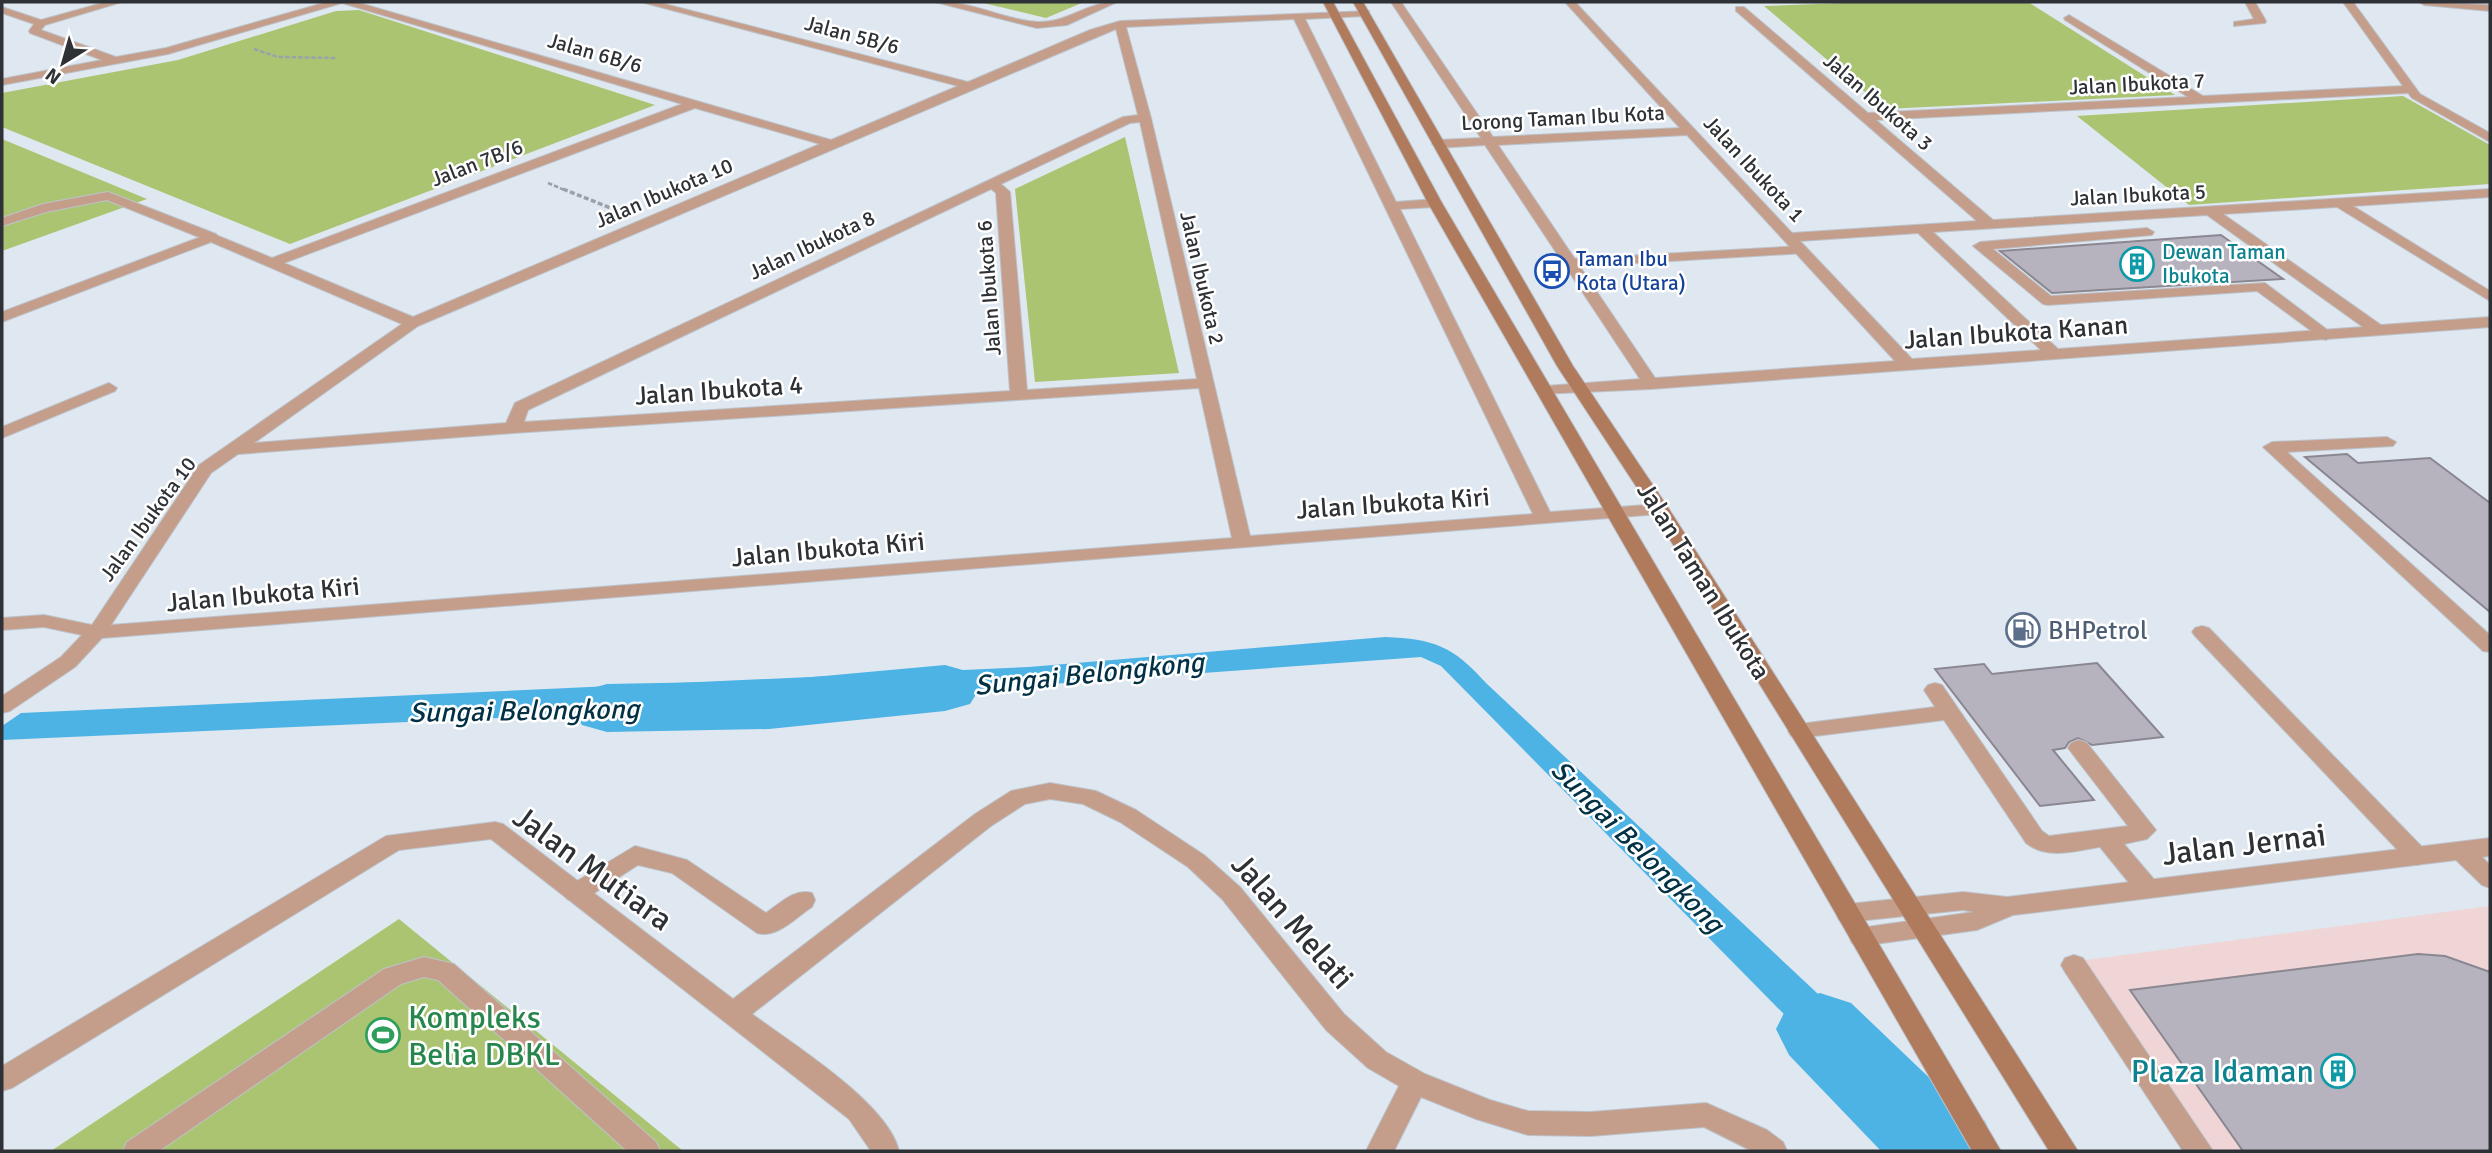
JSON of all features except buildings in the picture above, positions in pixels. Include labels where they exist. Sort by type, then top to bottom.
[{"type":"main road","name":"Jalan Taman Ibukota","points":[[1362,7],[1438,144],[1581,389],[1660,509],[2063,1149]]},
{"type":"main road","name":"Jalan Taman Ibukota","points":[[1331,8],[1435,203],[1987,1151]]},
{"type":"street","points":[[117,2],[41,23],[34,31],[119,62]]},
{"type":"street","points":[[2,82],[168,51],[337,2]]},
{"type":"street","name":"Jalan 6B/6","points":[[346,2],[832,144]]},
{"type":"street","name":"Jalan 5B/6","points":[[646,2],[967,85]]},
{"type":"street","points":[[940,2],[1037,25],[1063,23],[1112,2]]},
{"type":"street","points":[[1396,2],[1651,384]]},
{"type":"street","name":"Jalan Ibukota 1","points":[[1570,2],[1908,365]]},
{"type":"street","points":[[2238,24],[2261,21],[2250,2]]},
{"type":"street","points":[[2348,2],[2416,96],[2490,138]]},
{"type":"street","points":[[2424,2],[2490,8]]},
{"type":"street","name":"Jalan Ibukota 10","points":[[97,632],[205,469],[413,323],[1094,32],[1120,24],[1298,16],[1331,8],[1362,7]]},
{"type":"street","name":"Jalan Ibukota 3","points":[[1740,9],[1990,225]]},
{"type":"street","points":[[2,10],[41,23]]},
{"type":"street","points":[[1298,16],[1544,518]]},
{"type":"street","points":[[2069,18],[2202,100]]},
{"type":"street","name":"Jalan Ibukota 2","points":[[1120,24],[1145,118],[1242,541]]},
{"type":"street","name":"Jalan Ibukota 7","points":[[1865,117],[2410,89]]},
{"type":"street","name":"Jalan 7B/6","points":[[274,262],[696,103]]},
{"type":"street","name":"Jalan Ibukota 8","points":[[513,428],[521,407],[1127,120],[1145,118]]},
{"type":"street","name":"Lorong Taman Ibu Kota","points":[[1438,144],[1690,131]]},
{"type":"street","name":"Jalan Ibukota 6","points":[[991,183],[1003,192],[1019,396]]},
{"type":"street","name":"Jalan Ibukota 5","points":[[1788,237],[2490,193]]},
{"type":"street","points":[[2,222],[43,208],[108,197],[274,262],[413,323]]},
{"type":"street","points":[[1390,206],[1435,203]]},
{"type":"street","points":[[2340,203],[2490,297]]},
{"type":"street","points":[[2211,212],[2379,331]]},
{"type":"street","points":[[2037,222],[2059,240]]},
{"type":"street","points":[[1923,230],[2054,354]]},
{"type":"street","points":[[2147,232],[1980,246],[2048,301],[2260,286],[2326,334]]},
{"type":"street","points":[[2,317],[211,237]]},
{"type":"street","points":[[1571,263],[1801,250]]},
{"type":"street","name":"Jalan Ibukota Kanan","points":[[1546,391],[2490,322]]},
{"type":"street","name":"Jalan Ibukota 4","points":[[236,449],[513,428],[1205,383]]},
{"type":"street","points":[[2,433],[109,388]]},
{"type":"street","points":[[2386,442],[2272,447],[2490,646]]},
{"type":"street","name":"Jalan Ibukota Kiri","points":[[2,624],[44,621],[97,632],[1660,509]]},
{"type":"street","points":[[2,706],[68,662],[97,632]]},
{"type":"street","points":[[2202,632],[2417,856]]},
{"type":"street","points":[[1935,690],[2034,837],[2043,844],[2106,838],[2144,830],[2079,748]]},
{"type":"street","points":[[1799,731],[1951,712]]},
{"type":"street","name":"Jalan Melati","points":[[733,1014],[983,820],[1019,797],[1050,791],[1088,797],[1128,816],[1196,861],[1231,893],[1335,1022],[1377,1060],[1415,1082],[1486,1111],[1528,1123],[1591,1124],[1706,1115],[1757,1139],[1773,1151]]},
{"type":"street","name":"Jalan Mutiara","points":[[2,1080],[394,842],[495,830],[859,1111],[883,1143],[885,1151]]},
{"type":"street","points":[[2106,838],[2148,889]]},
{"type":"street","name":"Jalan Jernai","points":[[1847,914],[1963,901],[2007,906],[2490,847]]},
{"type":"street","points":[[2462,850],[2490,879]]},
{"type":"street","points":[[576,893],[635,855],[679,866],[766,926],[803,900]]},
{"type":"street","name":"Jalan Jernai","points":[[1861,936],[1977,921],[2007,906]]},
{"type":"street","points":[[2074,965],[2199,1151]]},
{"type":"street","points":[[137,1151],[393,976],[424,967],[445,971],[646,1151]]},
{"type":"street","points":[[1380,1151],[1415,1082]]},
{"type":"path","points":[[245,46],[278,57],[336,58]]},
{"type":"path","points":[[516,171],[648,223]]},
{"type":"shaded area","name":"Plaza Idaman","points":[[2490,906],[2490,1151],[2186,1151],[2064,963]]},
{"type":"green space","points":[[979,2],[1084,2],[1046,18]]},
{"type":"green space","points":[[1870,2],[2028,2],[2175,95],[1885,109],[1764,6]]},
{"type":"green space","points":[[359,10],[655,105],[290,244],[2,127],[2,93],[178,60],[336,11]]},
{"type":"green space","points":[[2403,96],[2490,145],[2490,184],[2189,205],[2077,116]]},
{"type":"green space","points":[[1125,137],[1179,373],[1035,382],[1015,189]]},
{"type":"green space","points":[[2,139],[147,199],[2,251]]},
{"type":"green space","name":"Kompleks Belia DBKL","points":[[399,919],[683,1151],[51,1151]]},
{"type":"water","points":[[1385,637],[1430,643],[1463,660],[1849,1023],[1902,1134],[1441,666],[1421,657],[1024,686],[544,716],[2,740],[2,726],[21,713],[1029,667]]},
{"type":"waterway","name":"Sungai Belongkong","points":[[607,708],[769,705],[945,688]]},
{"type":"waterway","name":"Sungai Belongkong","points":[[1820,1029],[1930,1139],[1951,1151]]},
{"type":"place","name":"Dewan Taman Ibukota","points":[[2137,264]]},
{"type":"place","name":"Taman Ibu Kota (Utara)","points":[[1552,271]]},
{"type":"place","name":"BHPetrol","points":[[2023,630]]},
{"type":"place","name":"Kompleks Belia DBKL","points":[[383,1035]]},
{"type":"place","name":"Plaza Idaman","points":[[2338,1071]]}]
